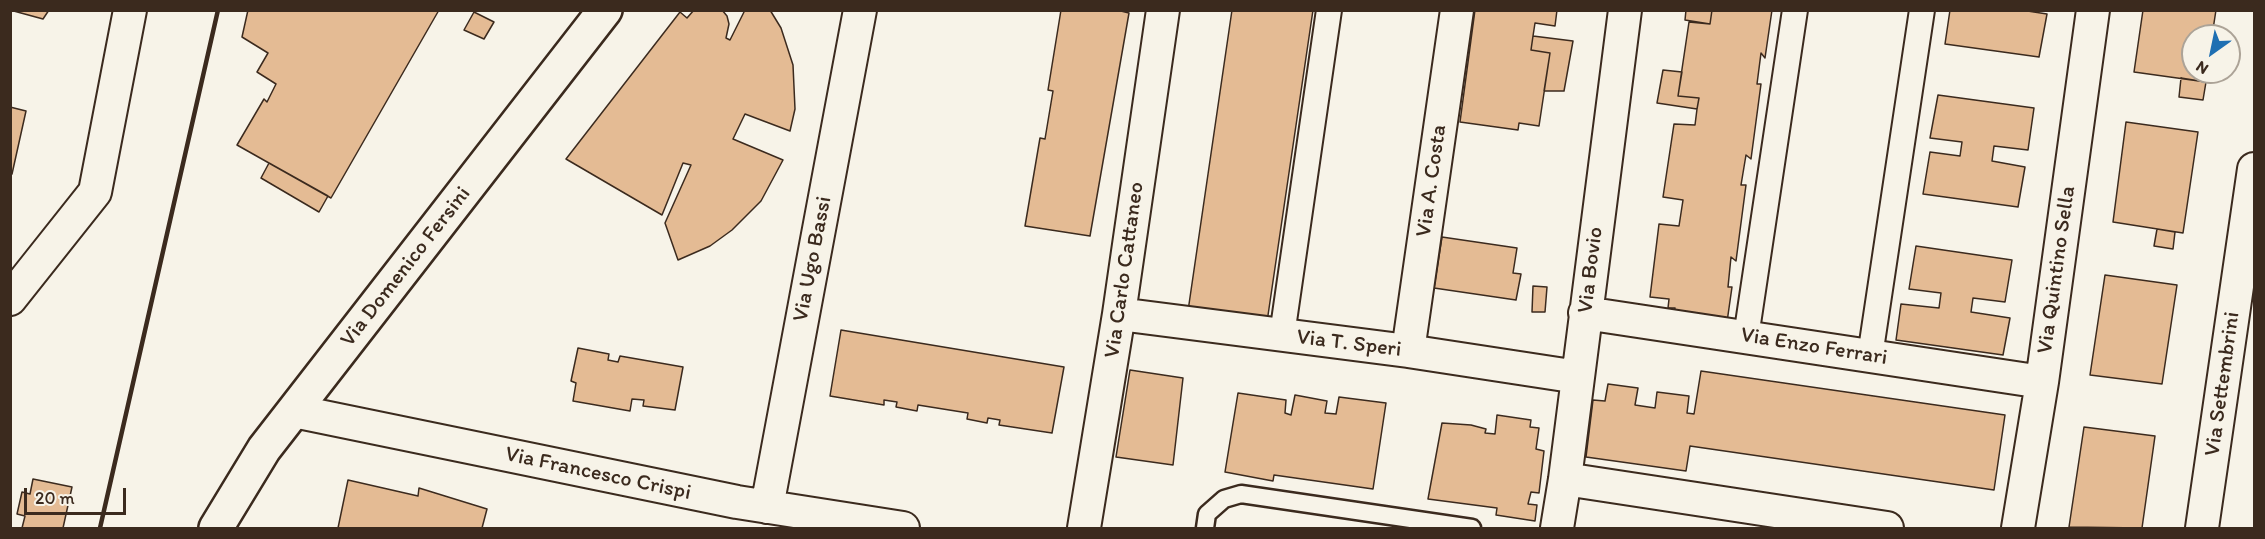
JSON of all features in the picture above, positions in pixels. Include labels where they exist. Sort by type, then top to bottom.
[{"type":"main road","name":"Via Domenico Fersini","points":[[216,528],[264,449],[605,10]]},
{"type":"street","points":[[10,299],[95,192],[130,10]]},
{"type":"street","name":"Via Ugo Bassi","points":[[745,513],[860,10]]},
{"type":"street","name":"Via Carlo Cattaneo","points":[[1084,528],[1119,314],[1162,10]]},
{"type":"street","points":[[1282,335],[1329,10]]},
{"type":"street","name":"Via A. Costa","points":[[1408,351],[1457,10]]},
{"type":"street","name":"Via Bovio","points":[[1557,528],[1625,10]]},
{"type":"street","points":[[1746,337],[1795,10]]},
{"type":"street","points":[[1870,356],[1922,10]]},
{"type":"street","name":"Via Quintino Sella","points":[[2018,528],[2042,382],[2093,10]]},
{"type":"street","name":"Via Settembrini","points":[[2202,528],[2254,169]]},
{"type":"street","name":"Via Enzo Ferrari","points":[[1585,313],[2042,382]]},
{"type":"street","name":"Via T. Speri","points":[[1119,314],[1408,351],[1578,377]]},
{"type":"street","name":"Via Francesco Crispi","points":[[294,411],[745,513],[903,528]]},
{"type":"street","points":[[1565,479],[1887,528]]},
{"type":"lane","points":[[1204,528],[1207,514],[1224,499],[1242,494],[1472,528]]},
{"type":"building","points":[[10,10],[49,10],[43,19]]},
{"type":"building","points":[[248,10],[439,10],[331,198],[237,145],[264,99],[267,102],[276,84],[257,72],[268,53],[242,37]]},
{"type":"building","points":[[694,10],[722,10],[729,24],[726,38],[730,40],[745,10],[770,10],[781,28],[793,65],[795,109],[790,131],[745,114],[733,139],[783,160],[761,201],[732,230],[710,246],[678,260],[665,223],[691,165],[683,163],[662,215],[566,159],[680,12],[687,18]]},
{"type":"building","points":[[1061,10],[1117,10],[1129,13],[1090,236],[1025,226],[1040,138],[1045,139],[1053,91],[1048,90]]},
{"type":"building","points":[[1232,10],[1313,10],[1267,322],[1188,311]]},
{"type":"building","points":[[1475,10],[1557,10],[1555,26],[1535,23],[1531,50],[1550,53],[1539,126],[1519,123],[1518,130],[1460,122]]},
{"type":"building","points":[[1686,10],[1712,10],[1710,24],[1685,20]]},
{"type":"building","points":[[1712,10],[1772,10],[1765,58],[1761,53],[1757,84],[1761,84],[1751,159],[1746,155],[1741,185],[1746,185],[1736,261],[1731,257],[1728,287],[1732,287],[1727,322],[1674,315],[1675,308],[1668,308],[1669,299],[1650,297],[1659,224],[1679,226],[1683,200],[1663,197],[1674,124],[1695,125],[1699,98],[1678,96],[1689,22],[1710,24]]},
{"type":"building","points":[[1950,10],[2021,10],[2047,14],[2039,57],[1945,44]]},
{"type":"building","points":[[2143,10],[2216,10],[2214,24],[2181,24],[2181,79],[2134,72]]},
{"type":"building","points":[[474,12],[494,22],[484,39],[464,30]]},
{"type":"building","points":[[1533,36],[1573,41],[1564,91],[1544,91],[1550,53],[1531,50]]},
{"type":"building","points":[[1663,70],[1682,72],[1678,96],[1699,98],[1697,109],[1657,103]]},
{"type":"building","points":[[2181,78],[2181,84],[2206,84],[2203,100],[2179,97]]},
{"type":"building","points":[[1938,95],[2034,108],[2028,150],[1994,146],[1992,161],[2025,167],[2018,207],[1923,194],[1930,152],[1960,156],[1962,142],[1930,138]]},
{"type":"building","points":[[10,107],[26,111],[12,174],[10,173]]},
{"type":"building","points":[[2126,122],[2198,132],[2183,233],[2113,222]]},
{"type":"building","points":[[269,163],[328,196],[319,212],[261,178]]},
{"type":"building","points":[[2157,229],[2175,232],[2173,249],[2154,246]]},
{"type":"building","points":[[1442,237],[1517,248],[1513,273],[1521,274],[1516,300],[1434,288]]},
{"type":"building","points":[[1916,246],[2012,260],[2005,302],[1973,298],[1971,312],[2010,318],[2003,355],[1896,340],[1901,304],[1939,308],[1941,293],[1909,289]]},
{"type":"building","points":[[2105,275],[2177,285],[2162,384],[2090,375]]},
{"type":"building","points":[[1533,286],[1547,287],[1545,312],[1532,312]]},
{"type":"building","points":[[841,330],[1064,367],[1052,433],[999,425],[1000,420],[988,418],[987,423],[967,419],[968,413],[918,405],[917,411],[896,407],[897,402],[884,400],[884,405],[830,396]]},
{"type":"building","points":[[578,348],[609,354],[608,360],[618,362],[620,356],[683,367],[675,410],[643,406],[644,400],[632,399],[630,411],[573,401],[576,383],[571,381]]},
{"type":"building","points":[[1130,370],[1183,378],[1173,465],[1116,457]]},
{"type":"building","points":[[1701,371],[2005,415],[1994,490],[1690,446],[1686,471],[1586,457],[1593,400],[1605,401],[1608,384],[1638,388],[1635,405],[1655,408],[1657,392],[1689,396],[1687,413],[1694,414]]},
{"type":"building","points":[[1238,393],[1286,400],[1285,413],[1291,415],[1295,395],[1327,401],[1325,413],[1336,414],[1339,397],[1386,403],[1373,489],[1274,475],[1273,481],[1225,472]]},
{"type":"building","points":[[1497,415],[1531,420],[1530,427],[1539,428],[1536,449],[1544,451],[1539,493],[1531,492],[1528,504],[1537,505],[1535,521],[1496,515],[1497,508],[1428,499],[1442,423],[1471,425],[1486,429],[1485,433],[1495,434]]},
{"type":"building","points":[[2084,427],[2155,436],[2142,528],[2069,527]]},
{"type":"building","points":[[33,479],[72,487],[63,528],[22,528],[25,516],[17,514],[22,492],[30,494]]},
{"type":"building","points":[[348,480],[418,496],[419,488],[487,509],[482,528],[338,528]]},
{"type":"railway","points":[[100,528],[218,10]]}]
